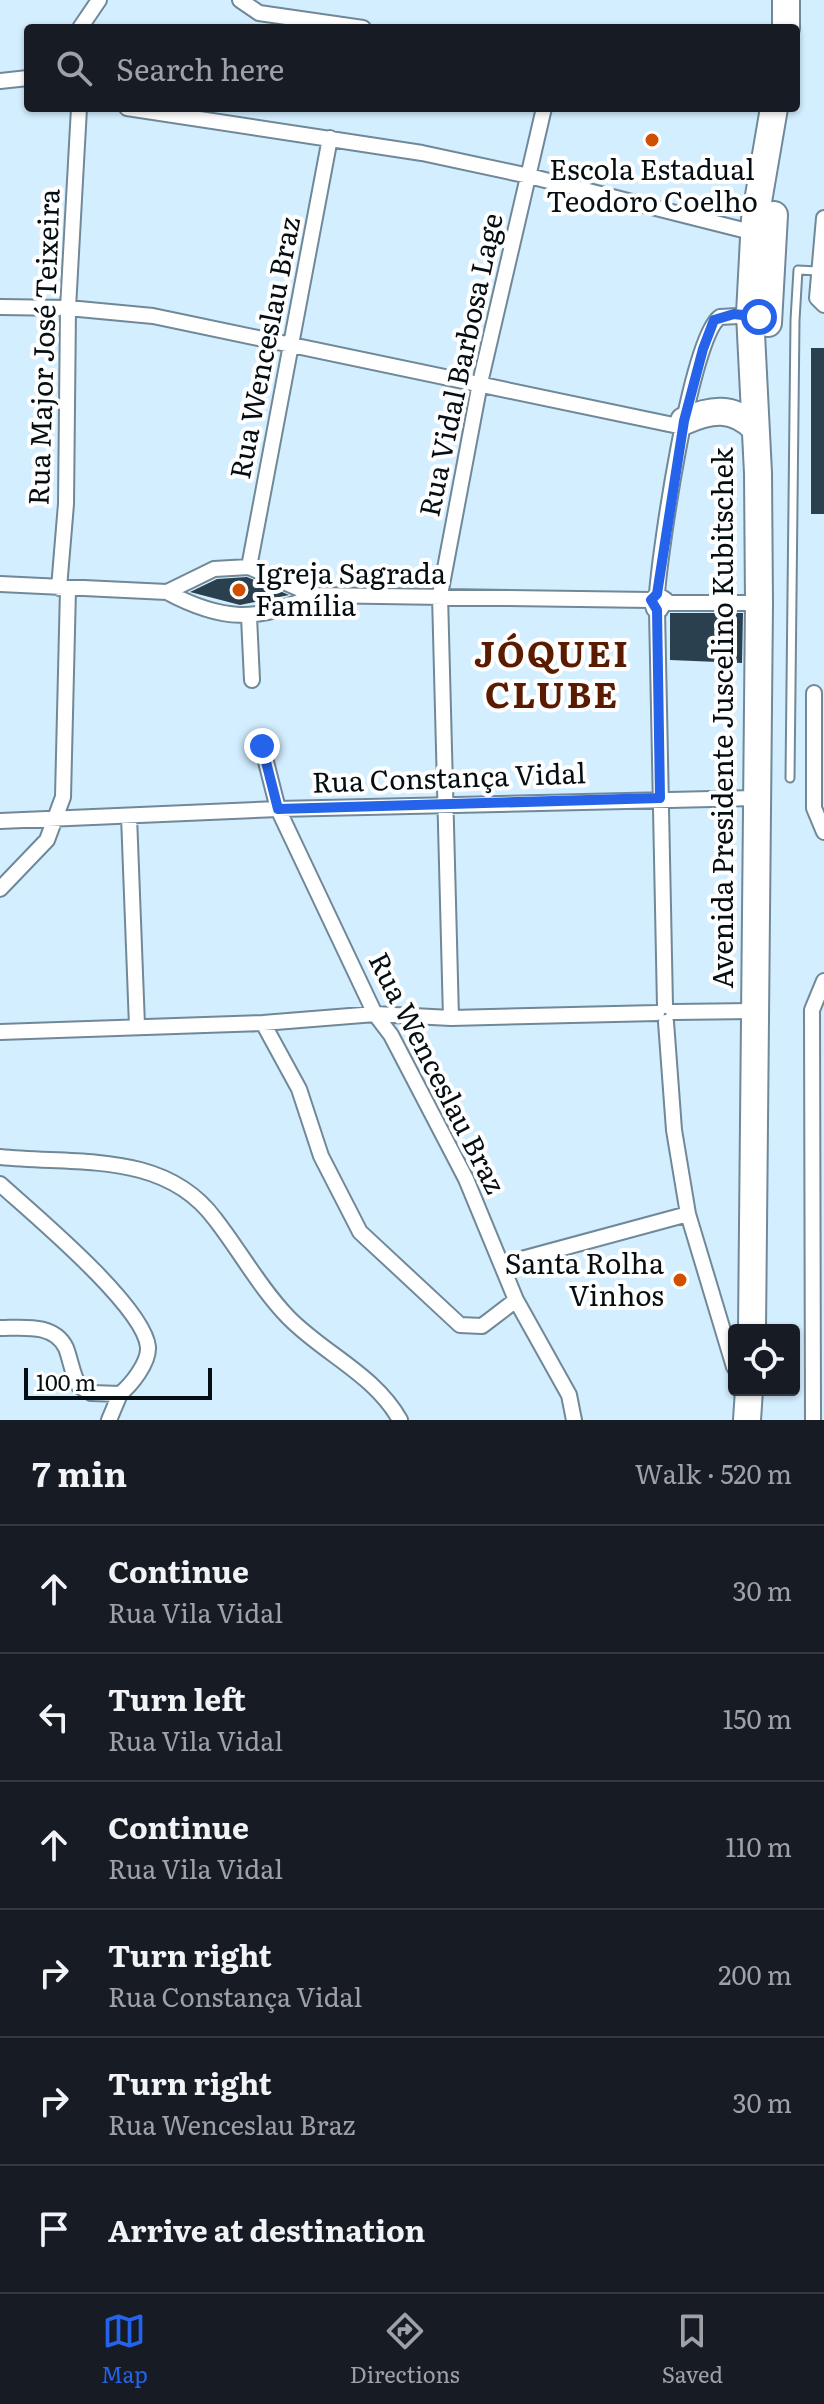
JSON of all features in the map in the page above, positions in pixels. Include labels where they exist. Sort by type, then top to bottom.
[{"type":"highway","points":[[786,0],[786,24]]},
{"type":"highway","points":[[796,24],[797,0]]},
{"type":"highway","name":"Avenida Presidente Juscelino Kubitschek","points":[[762,1324],[769,1086],[769,800],[773,709],[762,313],[755,233],[773,112]]},
{"type":"highway","name":"Avenida Presidente Juscelino Kubitschek","points":[[738,1324],[754,1011],[759,603],[755,428],[762,313],[786,112]]},
{"type":"highway","points":[[684,424],[709,411],[728,412],[747,420],[755,428]]},
{"type":"highway","points":[[747,1420],[749,1396]]},
{"type":"highway","points":[[759,1420],[760,1396]]},
{"type":"street","points":[[83,24],[99,0]]},
{"type":"street","points":[[240,0],[259,13],[335,24]]},
{"type":"street","points":[[0,81],[24,78]]},
{"type":"street","name":"Rua Major José Teixeira","points":[[0,889],[47,840],[57,818],[64,779],[68,308],[79,112]]},
{"type":"street","points":[[154,112],[330,138],[529,176],[755,233]]},
{"type":"street","name":"Rua Vidal Barbosa Lage","points":[[451,1018],[440,595],[480,383],[543,112]]},
{"type":"street","name":"Rua Wenceslau Braz","points":[[249,567],[330,138]]},
{"type":"street","points":[[824,218],[817,300],[824,305]]},
{"type":"street","points":[[0,307],[68,308],[153,316],[684,424]]},
{"type":"street","points":[[733,1324],[688,1214],[674,1130],[665,1013],[658,602],[684,424],[703,349],[714,320],[727,315],[762,313]]},
{"type":"street","points":[[167,592],[214,569],[249,567],[314,595]]},
{"type":"street","points":[[0,584],[167,592],[205,611],[249,617],[314,595],[759,603]]},
{"type":"street","points":[[249,617],[252,680]]},
{"type":"street","points":[[814,693],[819,739],[814,808],[824,832]]},
{"type":"street","name":"Rua Wenceslau Braz","points":[[262,746],[278,809],[375,1014],[391,1035],[466,1179],[516,1300],[569,1395],[574,1420]]},
{"type":"street","name":"Rua Constança Vidal","points":[[0,821],[278,809],[755,798]]},
{"type":"street","points":[[129,816],[137,1026]]},
{"type":"street","points":[[813,1420],[812,1010],[824,981]]},
{"type":"street","points":[[0,1032],[263,1023],[375,1014],[451,1018],[754,1011]]},
{"type":"street","points":[[263,1023],[299,1089],[321,1156],[360,1232],[460,1325],[482,1326],[516,1300]]},
{"type":"street","points":[[0,1157],[123,1165],[161,1175],[179,1186],[214,1216],[289,1318],[373,1385],[400,1420]]},
{"type":"street","points":[[0,1184],[117,1295],[146,1339],[147,1356],[120,1394],[109,1420]]},
{"type":"street","points":[[503,1264],[688,1214]]},
{"type":"street","points":[[0,1328],[48,1331],[65,1347],[74,1376],[84,1390],[120,1394]]},
{"type":"street","points":[[741,1396],[747,1420]]},
{"type":"lane","points":[[790,778],[798,270],[818,271]]},
{"type":"building","points":[[811,348],[824,348],[824,514],[811,514]]},
{"type":"building","points":[[247,577],[289,595],[240,605],[190,592],[217,579]]},
{"type":"building","points":[[670,613],[743,613],[742,663],[670,660]]},
{"type":"place","name":"Escola Estadual Teodoro Coelho","points":[[652,140]]},
{"type":"place","name":"Igreja Sagrada Família","points":[[239,590]]},
{"type":"place","name":"Santa Rolha Vinhos","points":[[680,1280]]},
{"type":"district","name":"JÓQUEI CLUBE","points":[[552,674]]},
{"type":"route","points":[[262,746],[278,809],[660,798],[657,610],[651,600],[657,594],[684,421],[714,320],[734,314],[759,317]]}]
